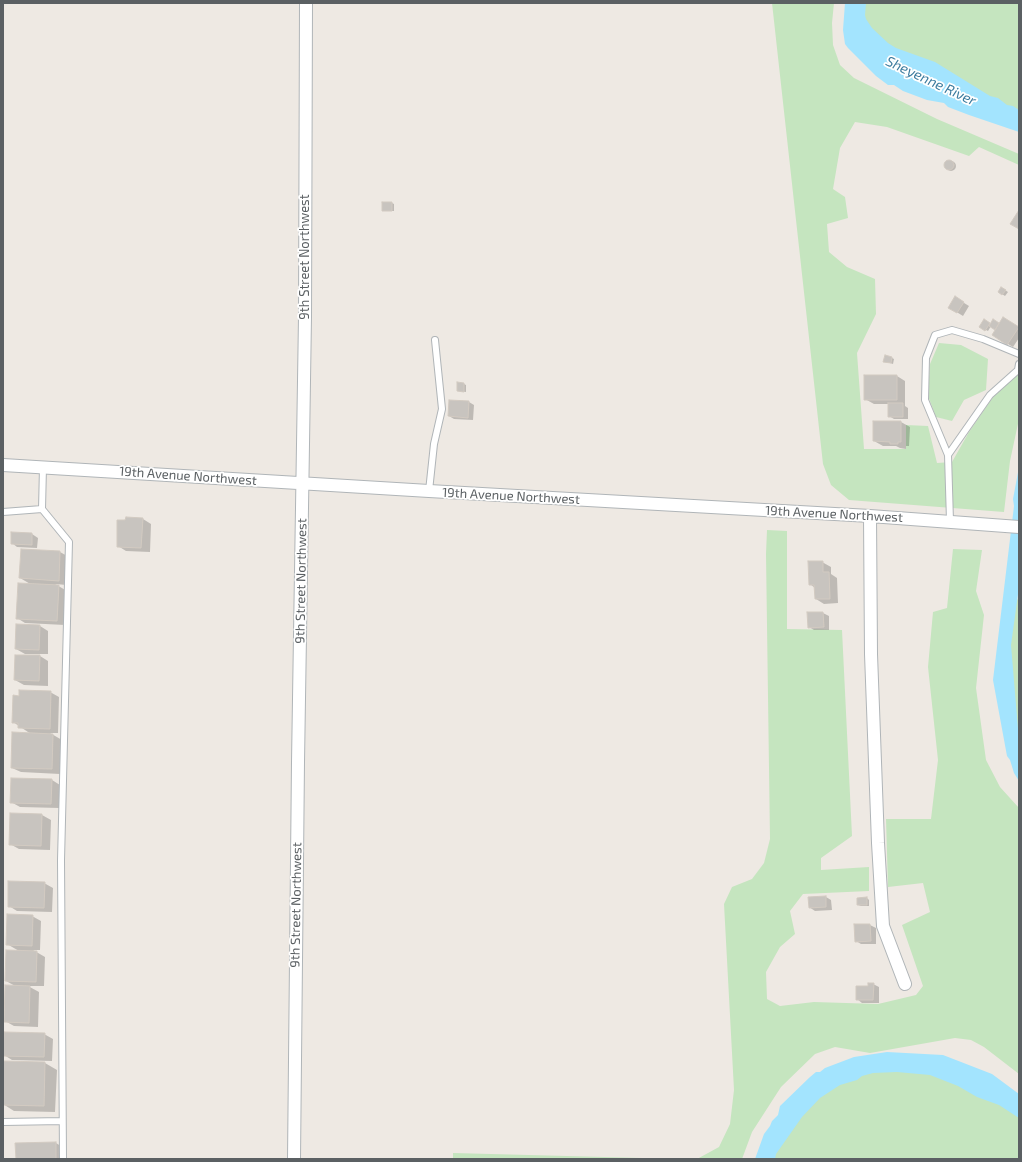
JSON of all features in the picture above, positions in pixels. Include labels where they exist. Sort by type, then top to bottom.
[{"type":"street","name":"9th Street Northwest","points":[[294,1159],[297,770],[305,317],[306,3]]},
{"type":"street","name":"19th Avenue Northwest","points":[[3,465],[870,516],[1019,527]]},
{"type":"street","points":[[870,516],[871,654],[882,926],[905,984]]},
{"type":"lane","points":[[950,522],[948,455],[925,400],[926,358],[935,335],[952,330],[983,339],[1019,354]]},
{"type":"lane","points":[[429,491],[434,444],[442,408],[435,340]]},
{"type":"lane","points":[[948,455],[990,395],[1018,370],[1019,364]]},
{"type":"lane","points":[[44,467],[42,509],[70,542],[61,860],[63,1159]]},
{"type":"lane","points":[[3,512],[42,509]]},
{"type":"lane","points":[[3,1122],[62,1121]]},
{"type":"green space","points":[[772,3],[834,3],[832,23],[833,45],[840,65],[854,78],[937,119],[1019,154],[1019,165],[979,147],[969,156],[887,127],[855,122],[840,148],[833,189],[845,197],[848,218],[827,224],[829,252],[847,267],[875,279],[876,314],[857,353],[864,449],[906,449],[906,425],[928,426],[937,463],[952,462],[969,432],[993,397],[1017,375],[1019,366],[1019,419],[1010,461],[1004,512],[849,500],[831,485],[823,464]]},
{"type":"green space","points":[[854,3],[1019,3],[1019,124],[895,67]]},
{"type":"green space","points":[[939,343],[961,345],[988,359],[986,390],[964,400],[952,421],[936,417],[928,396],[930,364]]},
{"type":"green space","points":[[767,530],[787,531],[787,629],[842,630],[852,836],[821,858],[821,870],[869,867],[869,891],[803,894],[790,911],[795,934],[780,947],[766,972],[767,999],[780,1006],[814,1002],[878,1004],[916,995],[923,986],[902,925],[930,912],[923,883],[888,887],[886,819],[931,819],[938,760],[928,667],[933,612],[947,608],[953,549],[982,550],[976,591],[984,615],[976,688],[986,760],[1000,787],[1019,808],[1019,1074],[984,1047],[971,1040],[955,1038],[870,1053],[835,1047],[815,1054],[781,1087],[752,1132],[742,1159],[697,1159],[719,1147],[730,1124],[734,1090],[724,904],[732,887],[752,879],[764,863],[770,839],[766,554]]},
{"type":"green space","points":[[1019,597],[1019,760],[1005,619]]},
{"type":"green space","points":[[911,1062],[1019,1108],[1019,1159],[772,1159],[825,1077]]},
{"type":"green space","points":[[453,1153],[680,1159],[453,1159]]},
{"type":"water","name":"Sheyenne River","points":[[845,3],[866,3],[865,15],[872,28],[888,43],[896,48],[935,62],[990,96],[998,98],[1007,105],[1013,106],[1019,110],[1019,132],[948,107],[944,103],[927,100],[903,91],[894,85],[888,85],[876,76],[845,44],[843,30]]},
{"type":"water","points":[[1019,467],[1019,587],[1011,645],[1019,741],[1019,781],[1007,756],[993,680],[1014,506],[1013,499]]},
{"type":"water","points":[[887,1052],[943,1055],[992,1074],[1019,1094],[1019,1118],[999,1105],[977,1097],[958,1086],[930,1075],[897,1072],[873,1073],[840,1085],[820,1098],[802,1117],[776,1154],[775,1159],[755,1159],[764,1134],[772,1121],[778,1115],[780,1106],[816,1072],[820,1072],[825,1068],[854,1057]]},
{"type":"building","points":[[947,160],[951,160],[953,161],[953,169],[947,170],[944,167],[944,163]]},
{"type":"building","points":[[382,202],[392,202],[392,211],[382,211]]},
{"type":"building","points":[[1019,210],[1019,229],[1010,224]]},
{"type":"building","points":[[1001,287],[1006,290],[1002,295],[998,292]]},
{"type":"building","points":[[955,296],[964,302],[957,313],[948,308]]},
{"type":"building","points":[[1003,317],[1019,327],[1007,345],[992,335]]},
{"type":"building","points":[[984,319],[990,323],[985,331],[979,327]]},
{"type":"building","points":[[993,319],[999,323],[995,330],[989,326]]},
{"type":"building","points":[[885,355],[892,357],[891,363],[883,362]]},
{"type":"building","points":[[864,375],[897,375],[897,400],[864,400]]},
{"type":"building","points":[[457,382],[464,383],[464,392],[457,391]]},
{"type":"building","points":[[449,400],[469,401],[468,418],[448,416]]},
{"type":"building","points":[[888,403],[903,403],[903,417],[888,417]]},
{"type":"building","points":[[873,421],[901,421],[901,442],[898,442],[898,444],[890,444],[890,442],[873,441]]},
{"type":"building","points":[[126,517],[143,518],[141,548],[117,547],[117,520],[125,520]]},
{"type":"building","points":[[11,532],[32,533],[32,545],[11,544]]},
{"type":"building","points":[[21,549],[60,551],[59,581],[19,578]]},
{"type":"building","points":[[808,561],[823,561],[823,572],[829,572],[830,599],[815,599],[814,585],[809,585]]},
{"type":"building","points":[[18,583],[59,585],[57,621],[16,619]]},
{"type":"building","points":[[807,612],[823,612],[824,627],[808,628]]},
{"type":"building","points":[[16,624],[40,625],[39,650],[15,649]]},
{"type":"building","points":[[15,655],[40,655],[39,681],[14,680]]},
{"type":"building","points":[[19,690],[51,691],[50,729],[18,728],[18,723],[12,723],[13,695],[19,696]]},
{"type":"building","points":[[12,732],[53,734],[52,769],[11,768]]},
{"type":"building","points":[[11,778],[52,779],[51,804],[10,803]]},
{"type":"building","points":[[10,813],[42,814],[41,846],[9,845]]},
{"type":"building","points":[[8,881],[45,882],[44,908],[8,907]]},
{"type":"building","points":[[826,896],[826,907],[809,908],[808,897]]},
{"type":"building","points":[[867,897],[867,905],[857,905],[857,898]]},
{"type":"building","points":[[7,914],[33,915],[32,946],[6,945]]},
{"type":"building","points":[[854,924],[870,924],[871,941],[855,942]]},
{"type":"building","points":[[6,950],[37,951],[36,982],[5,981]]},
{"type":"building","points":[[868,983],[874,983],[873,1000],[856,1000],[856,986],[868,986]]},
{"type":"building","points":[[5,985],[30,986],[29,1023],[4,1022]]},
{"type":"building","points":[[4,1032],[45,1033],[44,1057],[3,1056]]},
{"type":"building","points":[[3,1061],[45,1062],[44,1106],[3,1105]]},
{"type":"building","points":[[56,1142],[56,1159],[16,1159],[15,1143]]}]
